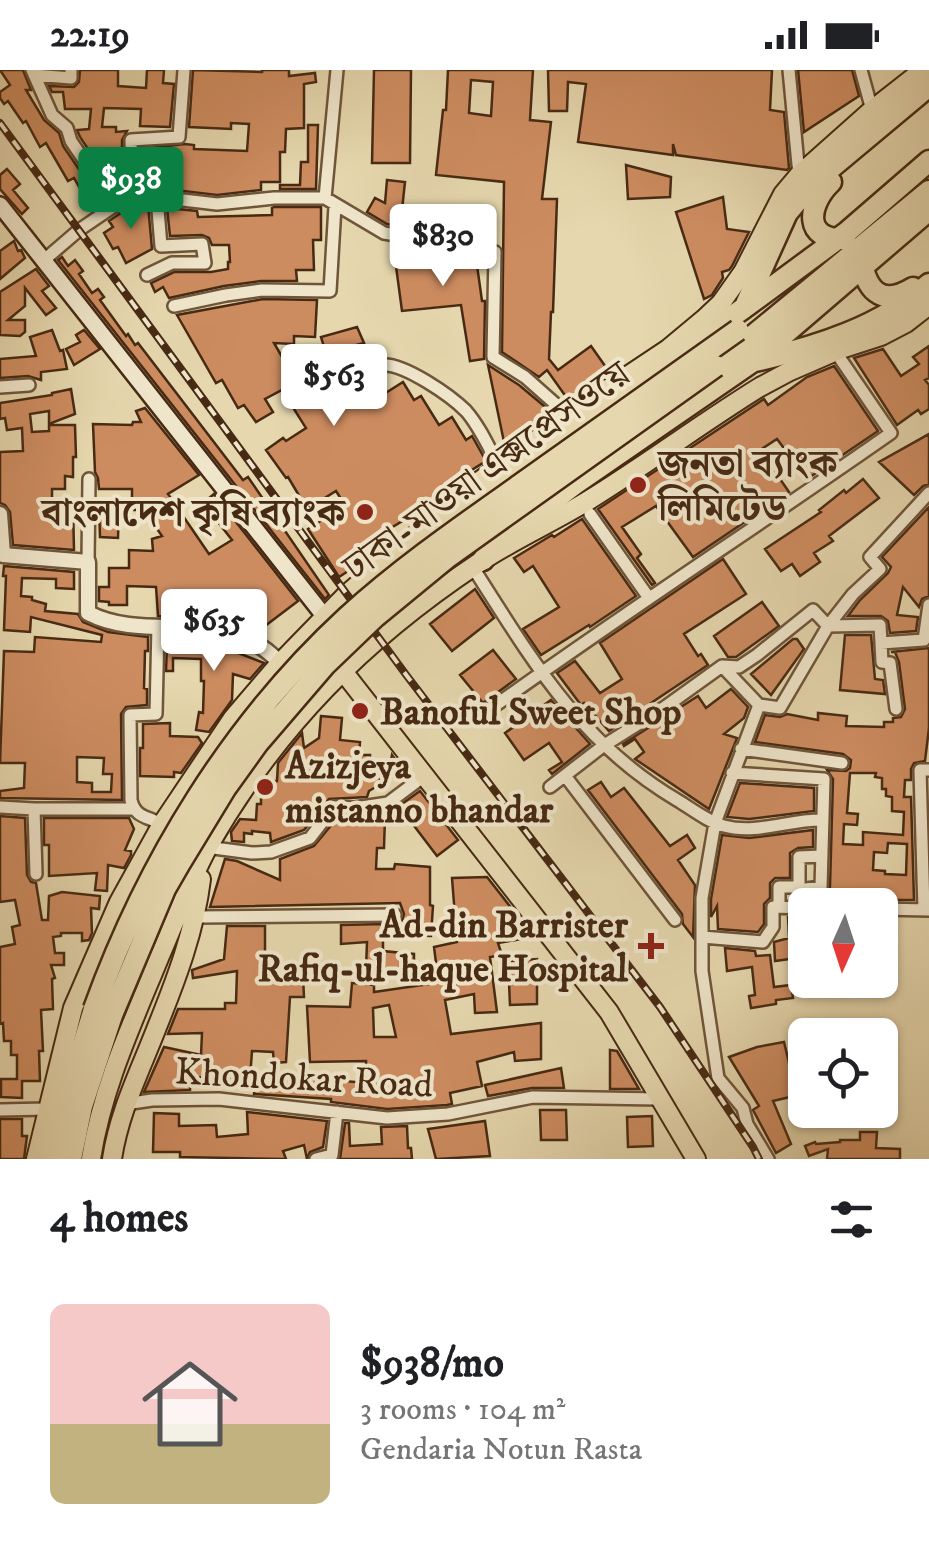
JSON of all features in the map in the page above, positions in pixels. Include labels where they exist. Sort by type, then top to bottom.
[{"type":"highway","points":[[738,330],[787,213],[811,185],[929,86]]},
{"type":"highway","points":[[929,102],[822,191],[813,206],[819,232],[854,248],[872,290],[890,297],[909,291],[929,274]]},
{"type":"highway","points":[[478,563],[493,546],[576,484],[752,362],[929,161]]},
{"type":"highway","points":[[854,248],[929,172]]},
{"type":"highway","points":[[854,248],[929,191]]},
{"type":"highway","points":[[431,523],[744,308],[929,210]]},
{"type":"highway","name":"ঢাকা-মাওয়া এক্সপ্রেসওয়ে","points":[[71,1159],[103,1012],[107,975],[148,883],[193,804],[248,726],[348,616],[436,544],[854,248]]},
{"type":"highway","name":"ঢাকা-মাওয়া এক্সপ্রেসওয়ে","points":[[55,1159],[67,1098],[103,1012],[165,888],[258,743],[325,665],[375,616],[448,557],[716,366],[854,248]]},
{"type":"highway","points":[[716,366],[794,352],[868,324],[894,312],[929,284]]},
{"type":"main road","points":[[36,1159],[73,1008],[119,902],[162,824],[233,718],[280,662],[348,593],[458,496],[668,349],[721,303],[743,272],[783,194],[799,175],[923,70]]},
{"type":"main road","points":[[0,205],[325,617],[342,670],[608,1012],[696,1159]]},
{"type":"main road","points":[[91,1159],[103,1101],[124,1042],[205,853],[274,746],[342,670],[379,636],[478,563],[588,501],[760,387],[834,351],[881,336],[906,323],[929,304]]},
{"type":"main road","points":[[112,1159],[125,1104],[157,1028],[195,916],[205,853]]},
{"type":"street","points":[[33,72],[71,78],[71,70]]},
{"type":"street","points":[[132,194],[131,140],[179,138],[184,70]]},
{"type":"street","points":[[324,198],[338,70]]},
{"type":"street","points":[[789,70],[799,175]]},
{"type":"street","points":[[861,70],[872,110]]},
{"type":"street","points":[[33,72],[52,115],[67,128],[71,141],[116,206]]},
{"type":"street","points":[[42,261],[132,194],[216,204],[324,198],[384,233],[495,252],[494,357],[569,416]]},
{"type":"street","points":[[148,275],[172,263],[205,263],[202,244],[161,246],[156,198]]},
{"type":"street","points":[[174,306],[262,290],[330,290],[336,206]]},
{"type":"street","points":[[478,718],[891,434],[834,351]]},
{"type":"street","points":[[345,381],[382,366],[411,373],[464,410],[499,467]]},
{"type":"street","points":[[0,387],[29,385]]},
{"type":"street","points":[[89,479],[88,613],[132,625],[228,631],[257,642],[280,662],[342,670]]},
{"type":"street","points":[[722,666],[759,705],[780,708],[828,626],[853,594],[880,569],[870,557],[929,494]]},
{"type":"street","points":[[0,514],[2,554],[88,562]]},
{"type":"street","points":[[590,514],[649,598]]},
{"type":"street","points":[[478,563],[540,673],[603,746],[660,790],[715,823],[744,829],[823,820]]},
{"type":"street","points":[[881,643],[924,640],[929,606]]},
{"type":"street","points":[[550,787],[603,746],[722,666],[740,667],[757,656],[813,610],[828,626],[880,626],[882,662],[890,662],[896,710]]},
{"type":"street","points":[[158,626],[156,714],[130,715],[133,809],[162,824],[172,835],[205,853],[271,852],[310,838],[334,807],[388,803],[424,776]]},
{"type":"street","points":[[759,705],[715,823],[702,898],[702,971],[718,1078],[743,1108],[747,1124],[768,1159]]},
{"type":"street","points":[[741,750],[842,763]]},
{"type":"street","points":[[898,910],[927,910],[920,770],[929,770]]},
{"type":"street","points":[[732,773],[824,779],[821,887],[816,888]]},
{"type":"street","points":[[566,776],[675,920]]},
{"type":"street","points":[[0,807],[133,809]]},
{"type":"street","points":[[34,809],[36,874]]},
{"type":"street","points":[[779,907],[780,888],[799,887],[799,857],[822,856]]},
{"type":"street","points":[[702,936],[763,942],[773,927],[773,907],[788,907]]},
{"type":"street","points":[[195,916],[395,915]]},
{"type":"street","name":"Khondokar Road","points":[[125,1104],[219,1099],[387,1118],[448,1114],[533,1097],[659,1100]]},
{"type":"street","points":[[0,1110],[47,1109]]},
{"type":"street","points":[[316,1159],[332,1154],[337,1112]]},
{"type":"building","points":[[0,70],[23,70],[31,90],[26,90],[44,120],[59,133],[63,146],[102,203],[99,205],[93,197],[87,201],[74,178],[68,181],[46,143],[40,147],[26,121],[23,123],[8,101],[4,104],[0,92],[10,85]]},
{"type":"building","points":[[80,70],[118,70],[118,86],[146,88],[147,70],[164,70],[163,83],[174,84],[170,127],[140,126],[141,109],[104,108],[102,127],[127,131],[122,140],[122,177],[106,176],[80,137],[77,130],[89,129],[91,109],[65,109],[63,92],[52,92],[49,86],[74,87],[79,82]]},
{"type":"building","points":[[193,70],[289,70],[289,76],[315,73],[316,82],[304,84],[304,128],[286,129],[285,152],[280,152],[280,182],[261,182],[261,190],[217,195],[141,186],[141,149],[185,144],[194,145],[194,149],[247,151],[249,124],[231,123],[231,129],[189,127]]},
{"type":"building","points":[[374,70],[411,70],[410,163],[372,163]]},
{"type":"building","points":[[448,70],[533,70],[530,120],[551,122],[542,199],[557,199],[549,359],[558,370],[591,346],[610,373],[569,401],[547,370],[539,377],[502,352],[504,182],[436,175]],"holes":[[[471,80],[493,82],[491,116],[469,113]]]},
{"type":"building","points":[[548,70],[772,70],[770,110],[784,112],[789,168],[676,155],[673,144],[673,155],[578,142],[586,84],[568,82],[567,111],[549,111]]},
{"type":"building","points":[[798,70],[852,70],[859,96],[804,132]]},
{"type":"building","points":[[308,125],[318,125],[316,189],[280,189],[280,185],[300,185],[301,162],[308,162]]},
{"type":"building","points":[[626,165],[671,177],[670,197],[628,199]]},
{"type":"building","points":[[7,169],[20,184],[13,190],[28,208],[22,214],[0,189],[0,175]]},
{"type":"building","points":[[387,180],[405,182],[402,210],[478,218],[476,239],[387,224],[367,212],[375,198],[385,203]]},
{"type":"building","points":[[723,197],[727,229],[749,232],[732,266],[722,272],[723,278],[712,295],[704,299],[676,212]]},
{"type":"building","points":[[134,204],[148,205],[152,249],[126,263],[118,247],[113,249],[104,233],[113,227],[109,221]]},
{"type":"building","points":[[274,207],[321,207],[321,240],[313,240],[314,270],[296,270],[297,281],[261,281],[169,298],[163,287],[155,292],[151,283],[174,272],[228,269],[230,262],[229,245],[212,245],[202,235],[170,236],[167,208],[197,211],[198,217],[272,215]]},
{"type":"building","points":[[14,241],[25,258],[0,279],[0,251]]},
{"type":"building","points":[[393,244],[476,258],[485,301],[484,359],[470,361],[461,305],[402,311]]},
{"type":"building","points":[[62,257],[68,266],[75,260],[83,271],[79,274],[92,293],[98,289],[104,297],[100,300],[126,336],[135,345],[138,343],[243,480],[248,477],[329,595],[325,599],[58,260]]},
{"type":"building","points":[[36,269],[49,286],[42,291],[56,308],[46,315],[25,288],[25,306],[8,320],[25,320],[25,332],[20,336],[0,335],[0,292]]},
{"type":"building","points":[[263,299],[317,300],[315,337],[294,336],[294,344],[274,343],[299,386],[320,373],[335,396],[353,387],[362,402],[403,382],[414,400],[421,396],[439,425],[452,417],[466,440],[472,436],[486,461],[459,478],[455,489],[391,528],[393,532],[366,549],[371,556],[339,577],[308,529],[345,505],[336,491],[307,509],[266,450],[306,428],[282,390],[265,399],[273,412],[256,422],[244,405],[238,408],[222,380],[216,383],[177,315]]},
{"type":"building","points":[[357,327],[364,343],[326,353],[321,337]]},
{"type":"building","points":[[52,330],[60,351],[63,350],[67,369],[41,372],[41,380],[28,376],[0,378],[0,359],[36,356],[30,337]]},
{"type":"building","points":[[84,330],[100,349],[74,365],[66,349],[80,342],[76,335]]},
{"type":"building","points":[[929,346],[929,378],[925,380],[929,385],[929,409],[921,414],[918,410],[897,425],[854,358],[883,349],[901,376],[919,364],[913,357]]},
{"type":"building","points":[[488,365],[550,411],[504,442]]},
{"type":"building","points":[[834,366],[878,431],[807,479],[777,439],[760,450],[789,492],[693,557],[656,506],[622,527],[641,554],[637,558],[655,583],[652,585],[598,509],[764,399],[768,405],[807,377]]},
{"type":"building","points":[[71,389],[75,414],[49,424],[49,411],[30,414],[32,432],[49,431],[49,425],[75,425],[73,477],[65,476],[65,489],[52,489],[52,506],[73,506],[74,550],[13,545],[10,512],[0,503],[0,452],[23,451],[22,428],[7,430],[5,418],[0,419],[0,403]]},
{"type":"building","points":[[145,408],[199,475],[168,494],[209,554],[232,540],[203,503],[214,494],[298,601],[257,632],[240,625],[229,612],[219,620],[158,616],[156,587],[127,586],[127,605],[99,601],[99,587],[109,587],[109,568],[129,568],[129,550],[153,551],[152,539],[162,536],[144,510],[132,510],[132,489],[99,489],[93,424],[132,425],[141,422],[136,411]]},
{"type":"building","points":[[929,434],[929,484],[914,495],[879,462]]},
{"type":"building","points":[[863,479],[879,498],[829,536],[833,541],[814,553],[820,562],[800,576],[792,564],[781,571],[765,549]]},
{"type":"building","points":[[99,505],[119,505],[118,538],[100,537]]},
{"type":"building","points":[[929,507],[929,596],[922,599],[919,607],[903,587],[897,615],[918,617],[916,631],[890,633],[888,621],[881,616],[848,616],[888,573],[891,567],[882,557]]},
{"type":"building","points":[[582,519],[636,596],[541,655],[523,629],[559,607],[533,566],[524,572],[514,558]]},
{"type":"building","points":[[723,559],[746,594],[684,634],[708,665],[609,731],[584,703],[581,705],[557,673],[575,661],[600,693],[622,679],[600,643]]},
{"type":"building","points":[[4,566],[74,572],[74,589],[56,588],[56,579],[22,578],[21,596],[46,604],[45,611],[78,614],[83,622],[108,632],[148,637],[144,688],[147,705],[126,707],[121,714],[122,800],[0,798],[0,791],[24,788],[25,763],[0,763],[4,651],[34,652],[35,637],[101,642],[102,635],[31,617],[30,632],[4,630]],"holes":[[[77,757],[104,758],[103,774],[112,774],[111,792],[92,792],[92,783],[77,782]]]},
{"type":"building","points":[[475,589],[494,618],[452,651],[430,624]]},
{"type":"building","points":[[762,602],[779,626],[736,657],[728,657],[714,636]]},
{"type":"building","points":[[845,635],[871,635],[875,679],[883,680],[885,694],[840,690]]},
{"type":"building","points":[[183,638],[232,645],[237,647],[233,651],[264,663],[250,679],[233,674],[232,700],[209,732],[196,730],[199,712],[203,713],[201,659],[173,658],[173,671],[166,671],[167,645],[182,649]]},
{"type":"building","points":[[793,639],[804,649],[771,695],[751,674]]},
{"type":"building","points":[[929,648],[925,761],[914,763],[911,780],[905,780],[904,797],[911,797],[914,900],[898,900],[898,888],[830,888],[833,779],[827,770],[846,771],[851,760],[843,754],[755,742],[765,715],[787,714],[818,720],[818,713],[847,716],[846,726],[884,727],[884,722],[901,717],[905,709],[895,652],[891,652]],"holes":[[[850,773],[876,773],[875,777],[882,778],[886,796],[892,797],[892,811],[904,812],[903,835],[863,832],[863,845],[843,844],[844,824],[857,825],[858,814],[847,813]],[[888,843],[907,844],[906,875],[873,870],[874,852],[887,853]]]},
{"type":"building","points":[[493,650],[516,679],[483,703],[460,675]]},
{"type":"building","points":[[731,689],[748,707],[744,718],[724,734],[737,738],[709,809],[635,759],[644,752],[635,739],[623,744],[698,696],[706,708]]},
{"type":"building","points":[[551,700],[590,744],[552,774],[549,770],[562,762],[549,743],[524,760],[505,733]]},
{"type":"building","points":[[321,716],[342,718],[340,740],[360,742],[359,755],[370,755],[370,763],[390,766],[392,755],[403,771],[384,782],[380,780],[367,797],[329,799],[304,830],[271,842],[270,833],[252,831],[244,833],[244,842],[232,841],[231,832],[240,819],[256,820],[261,787],[265,781],[277,781],[278,763],[302,733],[304,748],[319,738]]},
{"type":"building","points":[[170,723],[170,736],[198,737],[202,743],[181,773],[174,772],[174,777],[140,776],[143,724]]},
{"type":"building","points":[[601,782],[611,797],[624,788],[670,846],[687,835],[695,848],[678,860],[695,885],[693,937],[683,924],[682,914],[588,790]]},
{"type":"building","points":[[740,783],[814,788],[814,811],[749,819],[727,817]]},
{"type":"building","points":[[420,791],[458,840],[437,856],[399,806]]},
{"type":"building","points":[[0,816],[25,818],[27,875],[36,883],[42,920],[48,920],[49,896],[62,892],[100,896],[99,909],[91,908],[89,940],[82,941],[82,933],[53,937],[55,953],[64,953],[64,965],[51,965],[55,978],[53,1009],[41,1010],[40,1081],[22,1081],[22,1098],[1,1097],[1,1079],[17,1079],[17,1055],[11,1055],[11,1041],[4,1041],[3,1023],[0,1024],[0,947],[15,944],[12,927],[20,925],[15,900],[0,902]]},
{"type":"building","points":[[338,817],[385,817],[384,848],[377,848],[376,869],[394,869],[395,864],[430,867],[431,936],[404,935],[400,903],[210,907],[225,859],[280,880],[280,859],[314,846]]},
{"type":"building","points":[[44,818],[129,818],[134,829],[125,850],[131,851],[131,855],[124,868],[108,865],[107,891],[95,890],[97,873],[49,876]]},
{"type":"building","points":[[813,830],[813,847],[790,853],[790,878],[775,878],[770,883],[764,924],[758,932],[718,929],[717,906],[711,917],[711,899],[722,835],[749,838]]},
{"type":"building","points":[[487,877],[534,937],[498,943],[502,955],[490,957],[497,1012],[475,1013],[474,994],[445,1000],[451,1034],[541,1023],[541,1059],[515,1061],[514,1052],[477,1062],[482,1086],[450,1093],[452,1104],[447,1105],[387,1109],[331,1099],[254,1094],[256,1073],[366,1083],[366,1061],[310,1062],[307,1006],[350,1007],[352,983],[374,985],[374,992],[464,979],[464,972],[437,971],[434,947],[457,942],[452,878]],"holes":[[[389,1005],[396,1037],[374,1037],[373,1008]]]},
{"type":"building","points":[[383,924],[383,951],[414,954],[414,970],[366,968],[367,942],[341,944],[341,925]]},
{"type":"building","points":[[227,926],[265,926],[265,960],[271,960],[271,976],[303,976],[304,997],[290,997],[286,1062],[274,1063],[273,1052],[252,1051],[250,1079],[191,1077],[190,1090],[144,1092],[164,1047],[201,1055],[202,1033],[168,1034],[178,1009],[225,1009],[225,1003],[236,1003],[237,971],[193,978],[192,970],[224,959]]},
{"type":"building","points":[[788,938],[788,959],[775,961],[774,942]]},
{"type":"building","points":[[725,948],[755,951],[756,956],[770,955],[774,987],[788,985],[788,998],[793,998],[751,1008],[749,996],[755,995],[752,967],[727,971]]},
{"type":"building","points":[[537,959],[537,1004],[510,1005],[508,961]]},
{"type":"building","points":[[784,1042],[788,1059],[788,1098],[773,1101],[791,1144],[776,1153],[753,1110],[759,1106],[729,1057]]},
{"type":"building","points":[[610,1050],[617,1051],[639,1089],[610,1089]]},
{"type":"building","points":[[561,1068],[564,1088],[532,1088],[488,1096],[485,1085]]},
{"type":"building","points":[[540,1110],[566,1110],[567,1140],[541,1140]]},
{"type":"building","points":[[247,1112],[327,1121],[323,1147],[310,1152],[307,1159],[304,1145],[283,1151],[286,1159],[180,1157],[180,1152],[153,1152],[154,1113],[179,1114],[179,1126],[216,1125],[217,1137],[248,1134]]},
{"type":"building","points":[[652,1116],[653,1146],[628,1147],[627,1117]]},
{"type":"building","points":[[0,1119],[22,1119],[22,1136],[27,1136],[24,1159],[0,1159]]},
{"type":"building","points":[[485,1121],[490,1156],[436,1159],[428,1129]]},
{"type":"building","points":[[345,1123],[349,1123],[350,1146],[382,1144],[381,1127],[407,1126],[412,1159],[340,1159]]},
{"type":"building","points":[[860,1132],[877,1132],[876,1148],[900,1149],[900,1159],[827,1159],[828,1149],[809,1156],[805,1146],[860,1140]]},
{"type":"railway","points":[[0,123],[407,676],[660,1007],[759,1159]]},
{"type":"place","name":"জনতা ব্যাংক লিমিটেড","points":[[638,485]]},
{"type":"place","name":"বাংলাদেশ কৃষি ব্যাংক","points":[[365,512]]},
{"type":"place","name":"Banoful Sweet Shop","points":[[360,711]]},
{"type":"place","name":"Azizjeya mistanno bhandar","points":[[265,787]]},
{"type":"place","name":"Ad-din Barrister Rafiq-ul-haque Hospital","points":[[651,946]]}]
